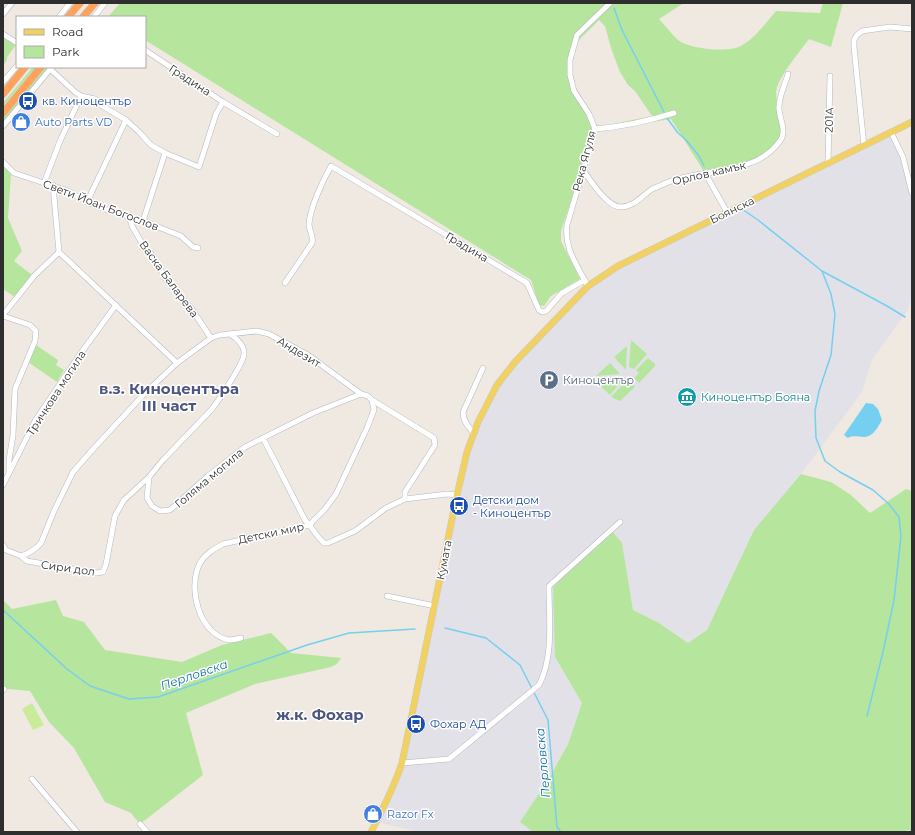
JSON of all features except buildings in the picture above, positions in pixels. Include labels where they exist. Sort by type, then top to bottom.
[{"type":"highway","points":[[69,16],[76,3]]},
{"type":"highway","points":[[69,16],[80,3]]},
{"type":"highway","points":[[84,16],[95,3]]},
{"type":"highway","points":[[3,94],[24,68]]},
{"type":"highway","points":[[3,113],[40,68]]},
{"type":"main road","name":"Боянска","points":[[563,313],[586,283],[727,212],[912,123]]},
{"type":"main road","name":"Кумата","points":[[371,832],[394,786],[402,763],[457,495],[468,452],[478,422],[497,385],[515,362],[563,313]]},
{"type":"street","points":[[3,14],[12,3]]},
{"type":"street","points":[[59,16],[70,3]]},
{"type":"street","points":[[96,16],[105,3]]},
{"type":"street","name":"Река Ягуля","points":[[586,283],[567,243],[566,225],[595,129],[589,114],[574,91],[570,75],[570,60],[577,35],[610,3]]},
{"type":"street","points":[[864,146],[854,40],[862,31],[890,26],[912,29]]},
{"type":"street","points":[[3,34],[16,42]]},
{"type":"street","name":"Градина","points":[[146,51],[223,102],[277,134]]},
{"type":"street","points":[[3,82],[16,67]]},
{"type":"street","points":[[3,126],[51,68],[75,92],[81,96],[95,100],[126,120],[151,145],[165,153],[199,167],[216,114],[223,102]]},
{"type":"street","name":"Орлов камък","points":[[583,170],[612,205],[621,207],[634,203],[653,189],[679,177],[747,165],[766,156],[782,140],[783,131],[778,108],[788,74]]},
{"type":"street","name":"201А","points":[[828,164],[830,76]]},
{"type":"street","points":[[44,183],[60,142],[81,96]]},
{"type":"street","points":[[595,129],[648,121],[674,113]]},
{"type":"street","points":[[86,202],[126,120]]},
{"type":"street","points":[[891,132],[903,157],[912,193]]},
{"type":"street","points":[[143,221],[165,153]]},
{"type":"street","name":"Свети Йоан Богослов","points":[[3,162],[14,173],[68,190],[86,202],[107,210],[124,214],[130,219],[143,221],[181,236],[193,247],[198,248]]},
{"type":"street","name":"Градина","points":[[285,283],[312,243],[313,239],[310,223],[320,188],[331,166],[527,283],[539,310],[542,312],[546,311],[562,293],[586,283]]},
{"type":"street","points":[[705,173],[727,212]]},
{"type":"street","points":[[53,185],[59,252],[177,363]]},
{"type":"street","name":"Васка Баларева","points":[[130,219],[132,226],[152,255],[167,281],[191,308],[211,338]]},
{"type":"street","points":[[9,474],[8,460],[13,435],[15,389],[35,341],[36,331],[30,325],[10,319],[3,315],[34,276],[59,252]]},
{"type":"street","name":"Тричкова могила","points":[[3,485],[35,421],[81,353],[116,305]]},
{"type":"street","name":"Андезит","points":[[230,334],[257,331],[269,334],[308,355],[361,394]]},
{"type":"street","points":[[3,545],[6,550],[21,556],[32,552],[41,542],[54,511],[74,472],[118,421],[177,363],[211,338],[230,334],[236,338],[243,347],[244,354],[241,363],[219,400],[163,460],[150,477]]},
{"type":"street","points":[[474,433],[467,426],[463,412],[483,368]]},
{"type":"street","points":[[361,394],[368,396],[372,400],[434,438],[435,445],[405,492],[405,499]]},
{"type":"street","name":"Голяма могила","points":[[150,477],[148,498],[152,506],[160,511],[170,510],[208,476],[245,447],[313,413],[361,394]]},
{"type":"street","points":[[264,438],[305,520],[310,525],[325,509],[336,494],[374,410],[372,400]]},
{"type":"street","name":"Сири дол","points":[[21,556],[27,562],[96,573],[103,572],[106,564],[115,516],[124,500],[150,477]]},
{"type":"street","name":"Детски мир","points":[[241,638],[230,640],[223,638],[210,629],[200,616],[196,599],[195,584],[199,564],[212,550],[223,544],[310,525],[311,529],[324,543],[328,543],[355,531],[386,508],[405,499],[448,494],[457,495]]},
{"type":"street","points":[[402,763],[449,759],[539,685],[545,674],[550,646],[549,586],[620,522]]},
{"type":"street","points":[[387,596],[435,606]]},
{"type":"street","points":[[32,779],[77,832]]},
{"type":"street","points":[[140,824],[147,832]]},
{"type":"shaded area","points":[[891,132],[903,157],[912,194],[912,297],[908,310],[872,360],[862,392],[801,474],[754,530],[707,630],[688,643],[659,623],[633,610],[622,543],[555,657],[582,703],[568,744],[548,780],[520,822],[533,832],[419,832],[377,822],[396,781],[467,452],[497,385],[588,286],[618,266]]},
{"type":"green space","points":[[120,3],[684,3],[659,19],[675,38],[683,43],[699,48],[718,50],[735,48],[746,43],[760,30],[776,11],[820,13],[823,3],[843,3],[831,47],[809,39],[779,81],[776,95],[781,126],[779,138],[773,147],[763,155],[738,164],[703,170],[671,119],[593,131],[561,231],[561,241],[580,279],[551,296],[544,306],[539,305],[531,280],[146,41],[146,16],[109,16]],"holes":[[[599,20],[605,26],[620,72],[652,116],[598,127],[577,91],[572,71],[572,61],[579,40]]]},
{"type":"green space","points":[[3,36],[16,45],[7,57],[7,60],[3,66]]},
{"type":"green space","points":[[32,68],[35,68],[3,106],[3,103]]},
{"type":"green space","points":[[45,68],[48,68],[3,122],[3,118]]},
{"type":"green space","points":[[3,164],[11,174],[8,218],[22,251],[14,261],[32,275],[15,297],[3,289]]},
{"type":"green space","points":[[631,340],[647,354],[634,369],[629,367]]},
{"type":"green space","points":[[36,345],[58,360],[56,365],[64,370],[57,382],[28,362]]},
{"type":"green space","points":[[627,346],[626,370],[614,357]]},
{"type":"green space","points":[[648,358],[655,364],[655,366],[639,383],[634,378],[639,373],[636,370]]},
{"type":"green space","points":[[610,363],[620,374],[596,376]]},
{"type":"green space","points":[[619,378],[621,382],[610,395],[594,380]]},
{"type":"green space","points":[[632,383],[635,387],[620,401],[611,397],[623,384],[628,385]]},
{"type":"green space","points":[[801,474],[831,482],[851,495],[870,513],[906,489],[912,491],[912,831],[533,832],[520,822],[548,780],[568,744],[582,703],[555,657],[553,587],[612,531],[622,543],[633,610],[659,623],[688,643],[707,630],[754,530]]},
{"type":"green space","points":[[3,600],[12,609],[56,600],[63,616],[84,622],[105,650],[182,662],[222,645],[271,633],[291,653],[341,658],[337,664],[331,667],[255,684],[186,713],[203,775],[140,824],[131,813],[105,802],[74,748],[49,722],[30,691],[8,689],[3,692]]},
{"type":"green space","points":[[32,703],[44,725],[33,730],[22,709]]},
{"type":"water","points":[[866,403],[873,404],[878,409],[882,420],[879,426],[867,437],[854,436],[848,438],[844,435]]},
{"type":"waterway","points":[[614,8],[622,30],[664,112]]},
{"type":"waterway","points":[[667,118],[678,133],[699,156],[704,166]]},
{"type":"waterway","points":[[742,209],[822,271],[905,317]]},
{"type":"waterway","points":[[822,271],[831,294],[835,314],[831,355],[819,391],[815,411],[816,438],[825,461],[840,472],[873,490],[889,504],[899,517],[901,536],[894,600],[867,716]]},
{"type":"waterway","name":"Перловска","points":[[3,610],[67,669],[90,686],[129,699],[158,697],[307,645],[349,633],[415,629]]},
{"type":"waterway","name":"Перловска","points":[[445,628],[486,638],[520,665],[548,720],[557,827],[561,832]]},
{"type":"place","name":"кв. Киноцентър","points":[[28,101]]},
{"type":"place","name":"Auto Parts VD","points":[[21,122]]},
{"type":"place","name":"Киноцентър","points":[[549,380]]},
{"type":"place","name":"Киноцентър Бояна","points":[[687,397]]},
{"type":"place","name":"Детски дом - Киноцентър","points":[[459,506]]},
{"type":"place","name":"Фохар АД","points":[[416,724]]},
{"type":"place","name":"Razor Fx","points":[[373,814]]},
{"type":"district","name":"в.з. Киноцентъра ІІІ част","points":[[169,398]]},
{"type":"district","name":"ж.к. Фохар","points":[[320,715]]}]
